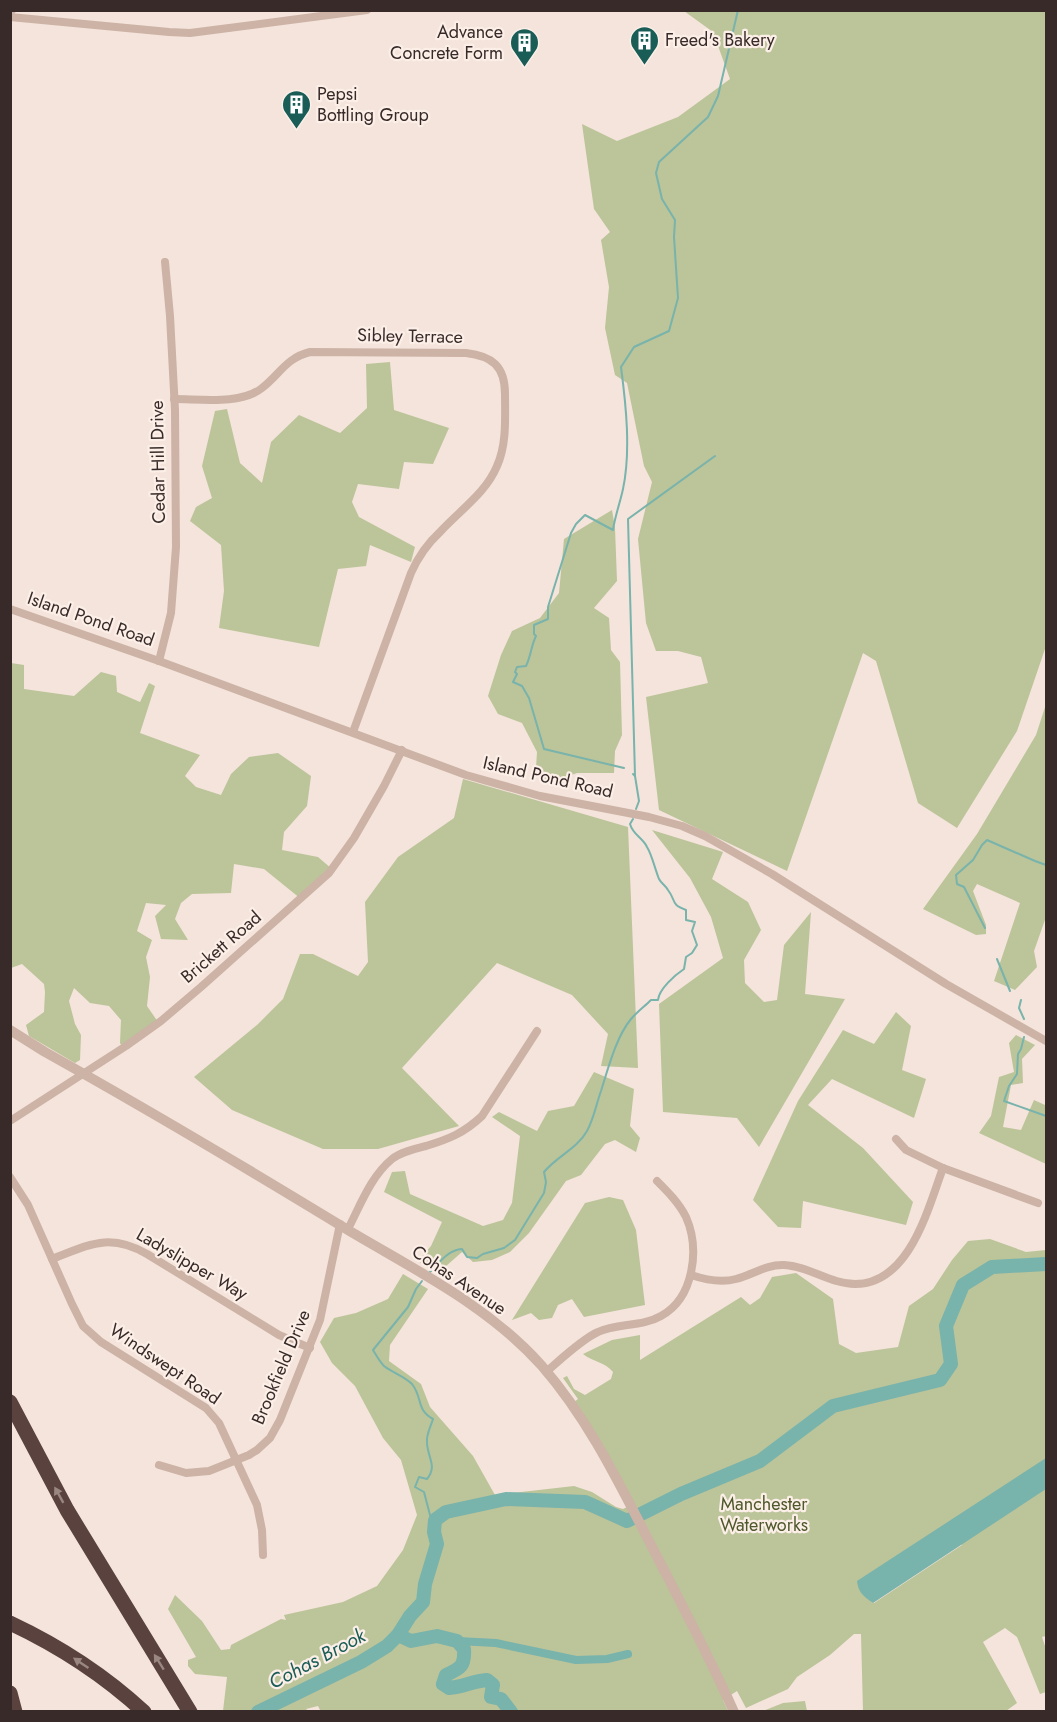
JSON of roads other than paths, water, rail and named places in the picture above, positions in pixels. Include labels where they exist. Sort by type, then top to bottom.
[{"type":"highway","points":[[10,1402],[67,1510],[190,1712]]},
{"type":"highway","points":[[10,1623],[73,1657],[115,1687],[144,1712]]},
{"type":"highway","points":[[10,1693],[15,1712]]},
{"type":"street","points":[[10,17],[190,33],[367,10]]},
{"type":"street","name":"Cedar Hill Drive","points":[[159,661],[171,614],[176,547],[174,399],[165,262]]},
{"type":"street","name":"Sibley Terrace","points":[[174,399],[231,399],[248,396],[263,388],[294,358],[310,352],[466,353],[491,360],[502,374],[505,382],[504,433],[497,467],[477,495],[440,531],[418,557],[352,732]]},
{"type":"street","name":"Island Pond Road","points":[[10,609],[159,661],[466,775],[566,801],[649,817],[682,826],[705,836],[772,874],[946,984],[1047,1041]]},
{"type":"street","name":"Brickett Road","points":[[10,1120],[126,1046],[174,1010],[329,873],[354,838],[402,750]]},
{"type":"street","name":"Cohas Avenue","points":[[10,1030],[422,1273],[476,1308],[523,1346],[573,1406],[613,1472],[715,1669],[734,1712]]},
{"type":"street","name":"Brookfield Drive","points":[[159,1465],[178,1472],[209,1471],[236,1461],[264,1444],[276,1429],[310,1348],[323,1311],[344,1227],[376,1177],[384,1166],[404,1152],[458,1135],[470,1128],[482,1116],[537,1031]]},
{"type":"street","points":[[896,1139],[906,1150],[944,1168],[1038,1203]]},
{"type":"street","points":[[691,1275],[709,1281],[734,1280],[772,1266],[784,1265],[840,1282],[855,1284],[883,1277],[898,1264],[914,1242],[944,1168]]},
{"type":"street","name":"Windswept Road","points":[[10,1177],[25,1200],[83,1326],[101,1342],[206,1408],[219,1423],[256,1505],[260,1517],[263,1555]]},
{"type":"street","points":[[546,1372],[597,1332],[660,1317],[672,1307],[684,1291],[691,1275],[694,1256],[686,1218],[657,1180]]},
{"type":"street","name":"Ladyslipper Way","points":[[52,1259],[97,1243],[127,1244],[279,1335],[310,1348]]},
{"type":"water","points":[[1046,1458],[1046,1489],[873,1603],[862,1594],[857,1581]]},
{"type":"waterway","points":[[624,768],[544,749],[529,698],[522,686],[513,682],[517,674],[515,672],[517,667],[526,666],[528,662],[536,636],[534,625],[548,619],[548,607],[571,533],[576,524],[585,515],[613,530],[623,489],[627,459],[626,412],[621,367],[634,347],[669,331],[678,298],[675,220],[662,199],[656,173],[659,162],[708,117],[718,96],[738,10]]},
{"type":"waterway","points":[[635,776],[628,519],[715,456]]},
{"type":"waterway","points":[[633,774],[639,801],[636,809]]},
{"type":"waterway","points":[[430,1272],[445,1257],[457,1250],[462,1249],[467,1257],[477,1258],[504,1248],[515,1240],[544,1193],[546,1182],[544,1172],[578,1143],[587,1131],[613,1054],[626,1026],[633,1016],[651,1000],[658,1000],[664,987],[684,969],[686,957],[697,945],[692,931],[695,922],[686,920],[686,910],[676,904],[659,879],[649,850],[631,828],[630,824],[633,819]]},
{"type":"waterway","points":[[985,928],[964,887],[957,884],[956,875],[973,860],[982,845],[987,840],[1046,865]]},
{"type":"waterway","points":[[997,959],[1010,991]]},
{"type":"waterway","points":[[1021,1000],[1019,1008],[1024,1019]]},
{"type":"waterway","points":[[1024,1037],[1018,1054],[1017,1074],[1009,1086],[1004,1101],[1046,1116]]},
{"type":"waterway","points":[[258,1712],[361,1662],[387,1646],[398,1635],[410,1616],[423,1602],[425,1584],[437,1544],[434,1532],[435,1520],[446,1512],[506,1499],[585,1502],[627,1521],[681,1494],[760,1461],[833,1406],[940,1380],[951,1364],[946,1326],[963,1285],[992,1267],[1046,1264]]},
{"type":"waterway","points":[[422,1281],[408,1307],[373,1350],[384,1366],[412,1384],[424,1412],[433,1419],[427,1439],[432,1470],[427,1479],[419,1477],[415,1487],[424,1492],[430,1515],[435,1520]]},
{"type":"waterway","name":"Cohas Brook","points":[[398,1635],[411,1641],[437,1636],[457,1641],[464,1649],[463,1663],[446,1675],[443,1684],[449,1688],[487,1680],[493,1685],[491,1697],[501,1699],[511,1712]]},
{"type":"waterway","points":[[457,1641],[496,1643],[576,1660],[607,1659],[628,1654]]},
{"type":"place","name":"Freed's Bakery","points":[[644,66]]},
{"type":"place","name":"Advance Concrete Form","points":[[524,68]]},
{"type":"place","name":"Pepsi Bottling Group","points":[[296,130]]},
{"type":"park label","name":"Manchester Waterworks","points":[[764,1514]]}]
